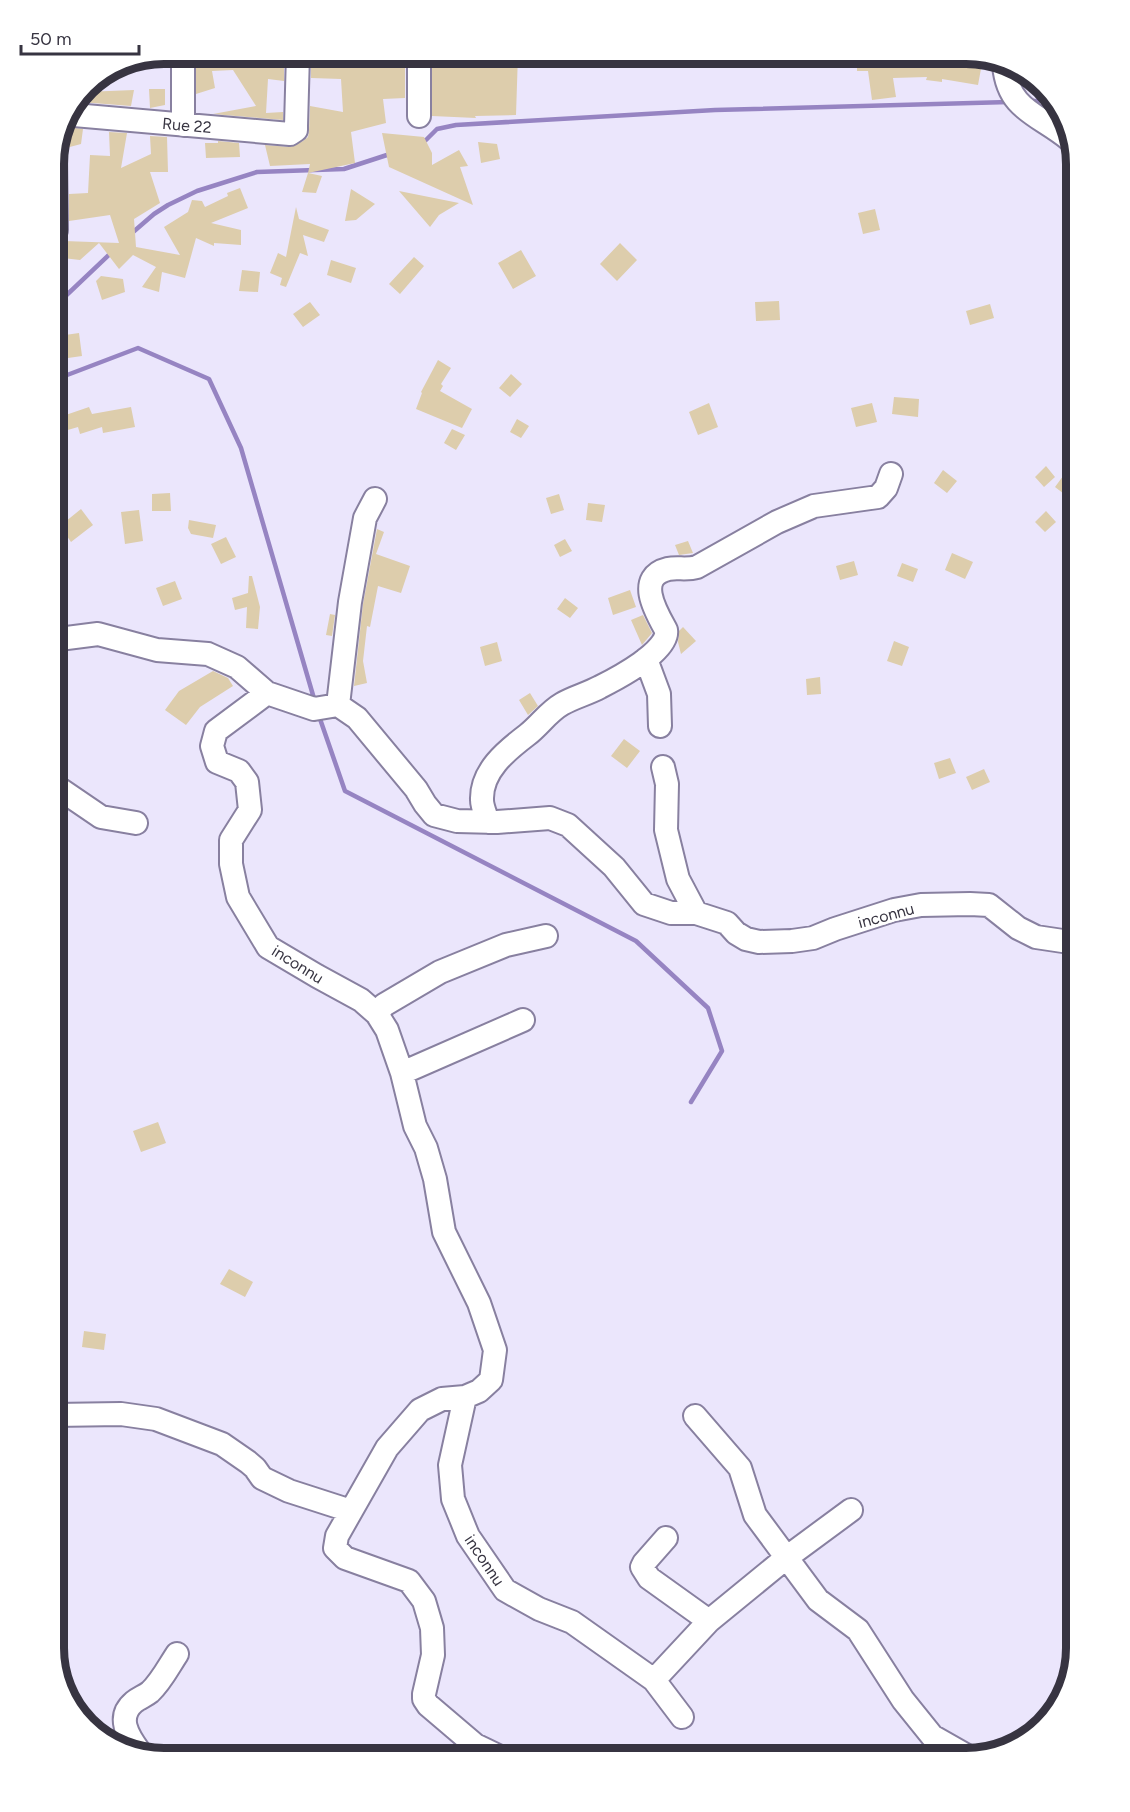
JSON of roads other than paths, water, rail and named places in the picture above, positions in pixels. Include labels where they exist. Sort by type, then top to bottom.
[{"type":"street","points":[[183,64],[183,125]]},
{"type":"street","name":"Rue 22","points":[[78,115],[290,134],[296,130],[298,64]]},
{"type":"street","points":[[418,116],[419,64]]},
{"type":"street","points":[[1006,73],[1012,95],[1022,108],[1059,131]]},
{"type":"street","points":[[488,822],[482,803],[483,786],[489,773],[509,748],[530,733],[547,715],[562,704],[600,687],[646,659],[663,644],[667,634],[649,590],[650,581],[658,573],[666,569],[697,567],[768,527],[814,506],[878,497],[886,488],[891,474]]},
{"type":"street","points":[[328,706],[366,518],[375,499]]},
{"type":"street","name":"inconnu","points":[[65,638],[98,634],[157,650],[208,654],[237,667],[267,693],[328,706],[357,718],[416,789],[434,815],[457,821],[488,822],[550,818],[568,825],[614,867],[644,904],[671,913],[696,913],[727,923],[736,933],[746,939],[759,942],[813,938],[835,928],[894,910],[921,905],[970,904],[989,905],[1018,928],[1036,937],[1066,942]]},
{"type":"street","points":[[646,659],[659,694],[660,726]]},
{"type":"street","name":"inconnu","points":[[267,693],[216,731],[212,746],[217,762],[239,771],[247,782],[250,810],[231,840],[231,864],[238,897],[268,947],[361,1000],[377,1014],[387,1030],[402,1073],[415,1126],[426,1148],[435,1179],[444,1232],[479,1304],[495,1350],[492,1380],[479,1391],[465,1396],[442,1399],[420,1410],[387,1448],[337,1536],[335,1548],[345,1558],[409,1581],[424,1601],[432,1629],[433,1655],[424,1699],[468,1747]]},
{"type":"street","points":[[663,767],[666,784],[666,830],[678,879],[696,913]]},
{"type":"street","points":[[65,792],[101,817],[136,823]]},
{"type":"street","points":[[377,1014],[384,1005],[440,972],[506,945],[546,936]]},
{"type":"street","points":[[402,1073],[523,1020]]},
{"type":"street","name":"inconnu","points":[[465,1396],[450,1466],[453,1499],[468,1536],[505,1590],[539,1609],[572,1622],[654,1680],[682,1717]]},
{"type":"street","points":[[64,1415],[121,1414],[156,1419],[222,1444],[248,1462],[262,1478],[289,1491],[351,1511]]},
{"type":"street","points":[[695,1416],[740,1468],[755,1515],[818,1600],[858,1630],[903,1700],[932,1736],[953,1748]]},
{"type":"street","points":[[654,1680],[709,1621],[786,1558],[851,1510]]},
{"type":"street","points":[[666,1538],[644,1563],[642,1567],[644,1572],[709,1621]]},
{"type":"street","points":[[134,1743],[126,1728],[124,1720],[126,1712],[136,1700],[149,1692],[177,1654]]},
{"type":"waterway","points":[[1029,101],[1043,101]]},
{"type":"waterway","points":[[420,142],[426,140],[437,129],[456,125],[715,110],[1009,102]]},
{"type":"waterway","points":[[132,233],[168,205],[197,191],[257,172],[344,169],[390,154]]},
{"type":"waterway","points":[[65,297],[113,251]]},
{"type":"waterway","points":[[65,376],[138,348],[209,379],[241,448],[315,702]]},
{"type":"waterway","points":[[319,716],[345,791],[636,941],[708,1008],[722,1051],[691,1102]]}]
